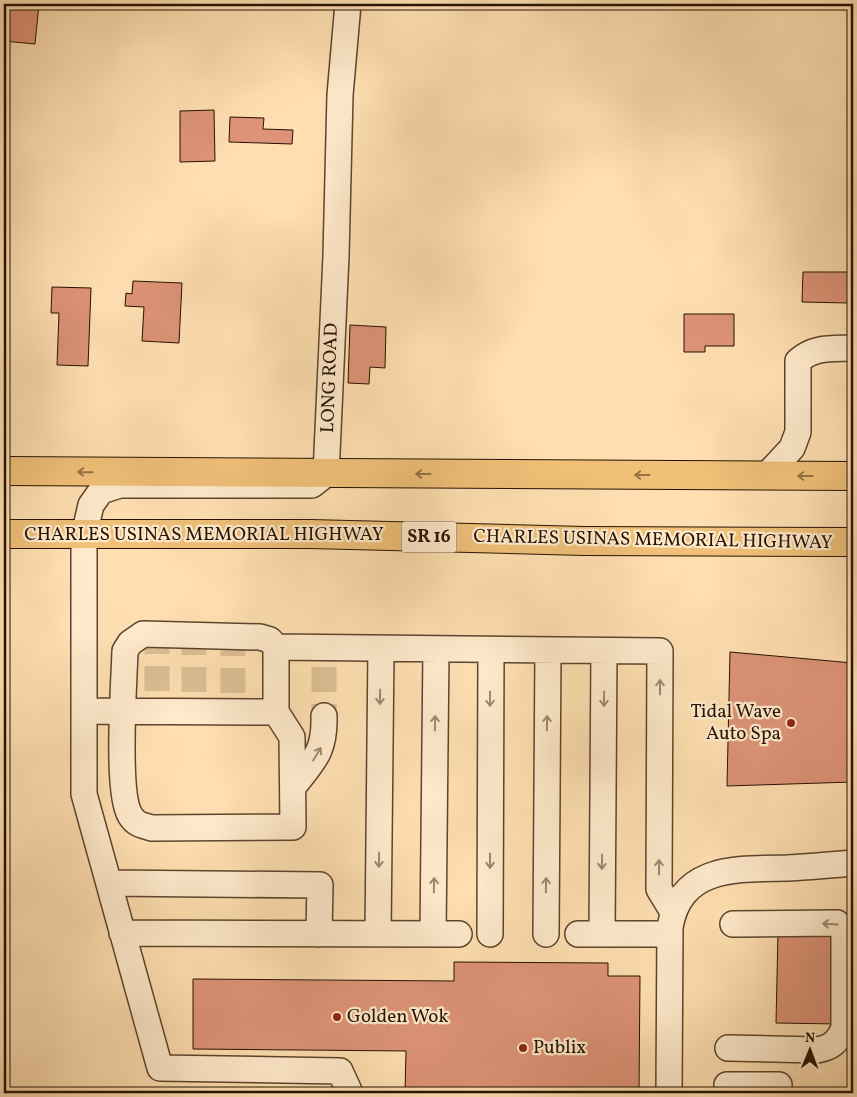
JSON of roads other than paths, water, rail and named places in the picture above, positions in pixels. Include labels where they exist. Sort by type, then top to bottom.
[{"type":"highway","points":[[4,471],[853,476]]},
{"type":"highway","name":"CHARLES USINAS MEMORIAL HIGHWAY","points":[[4,534],[310,534],[584,541],[853,542]]},
{"type":"street","name":"LONG ROAD","points":[[326,474],[336,256],[340,95],[348,4]]},
{"type":"street","points":[[766,476],[792,448],[798,432],[798,361],[809,352],[820,349],[853,348]]},
{"type":"street","points":[[326,474],[312,485],[120,485],[102,491],[91,505],[84,535],[84,794],[160,1068],[340,1071],[350,1093]]},
{"type":"street","points":[[143,634],[157,640],[233,641],[260,637],[270,640],[276,648],[276,712],[292,737],[293,828],[152,828],[137,824],[129,814],[123,790],[124,711],[125,652],[130,643],[143,634]]},
{"type":"street","points":[[276,648],[324,657],[381,649],[660,651],[659,889],[671,923]]},
{"type":"street","points":[[378,934],[381,649]]},
{"type":"street","points":[[433,934],[436,649]]},
{"type":"street","points":[[490,934],[491,650]]},
{"type":"street","points":[[546,934],[548,650]]},
{"type":"street","points":[[604,651],[590,934],[671,923]]},
{"type":"street","points":[[84,711],[124,711],[156,701],[233,702],[276,712]]},
{"type":"street","points":[[293,787],[320,752],[325,736],[324,716]]},
{"type":"street","points":[[669,1093],[671,923],[679,900],[690,887],[710,876],[730,870],[853,863]]},
{"type":"street","points":[[789,868],[853,877]]},
{"type":"street","points":[[109,883],[320,885],[319,934]]},
{"type":"street","points":[[728,1048],[816,1050],[827,1048],[839,1040],[844,1028],[844,932],[838,923],[733,924]]},
{"type":"street","points":[[122,933],[459,934]]},
{"type":"street","points":[[727,1085],[779,1085]]},
{"type":"tunnel","points":[[157,645],[157,691]]},
{"type":"tunnel","points":[[194,646],[194,692]]},
{"type":"tunnel","points":[[233,647],[233,693]]},
{"type":"tunnel","points":[[324,667],[324,716]]},
{"type":"place","name":"Tidal Wave Auto Spa","points":[[791,723]]},
{"type":"place","name":"Golden Wok","points":[[337,1017]]},
{"type":"place","name":"Publix","points":[[523,1048]]}]
